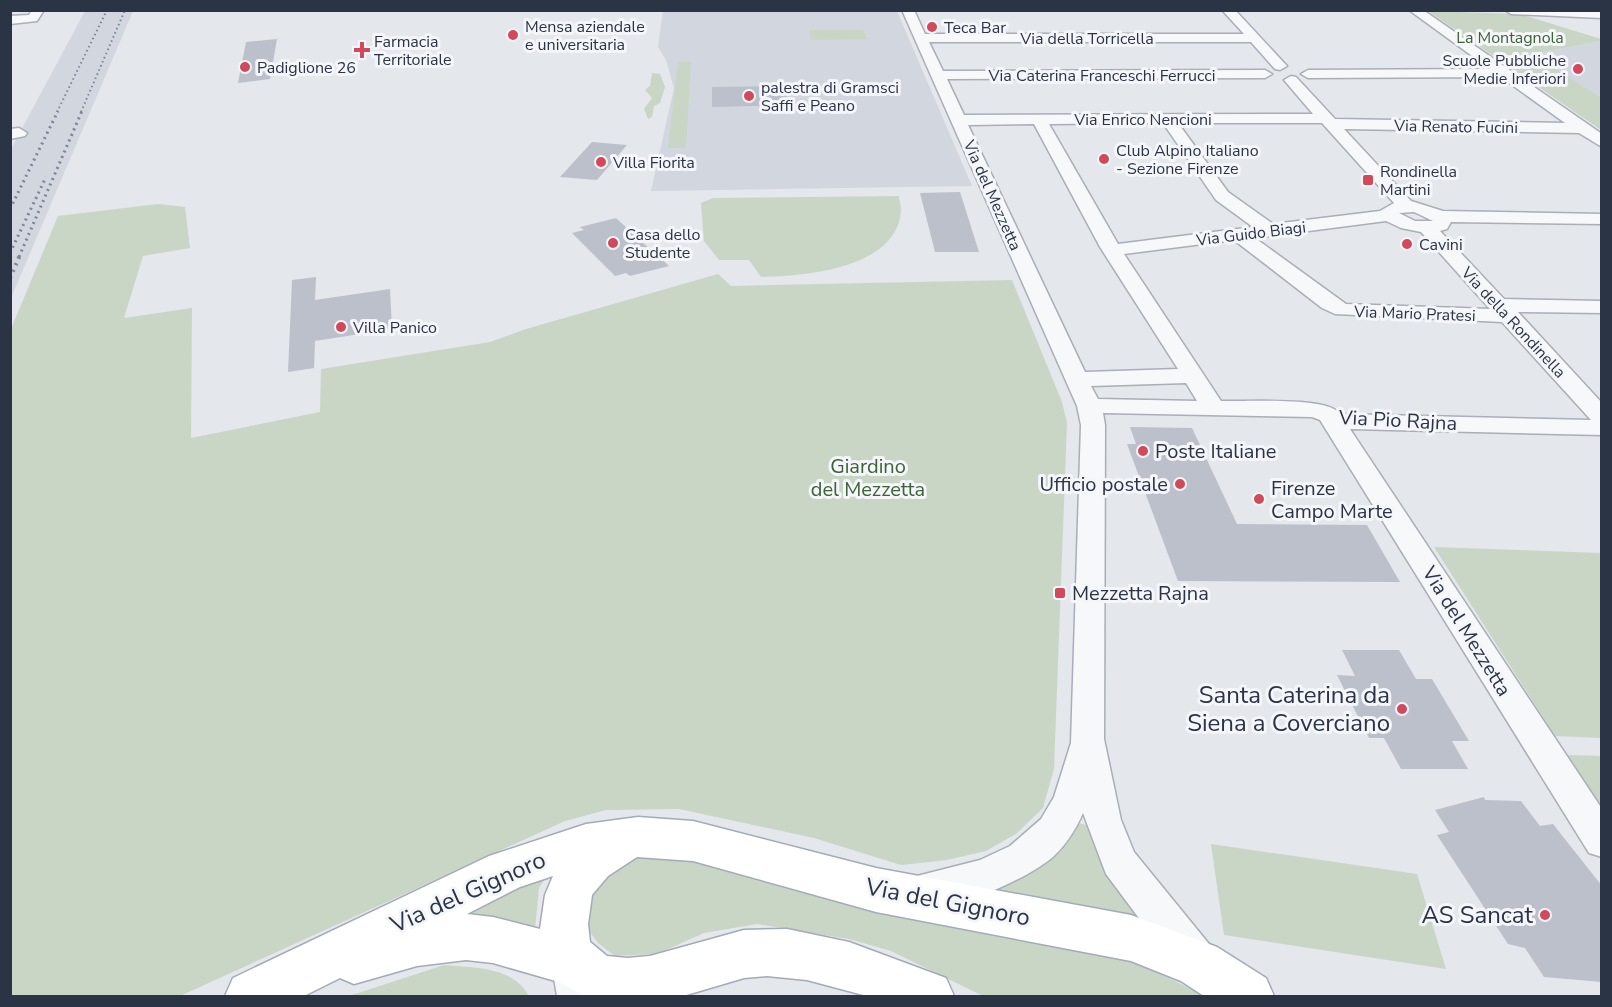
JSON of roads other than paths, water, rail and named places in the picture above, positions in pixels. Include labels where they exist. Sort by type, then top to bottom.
[{"type":"main road","name":"Via del Gignoro","points":[[575,978],[564,935],[566,901],[573,879],[598,855],[638,837]]},
{"type":"main road","name":"Via del Gignoro","points":[[251,996],[306,971],[426,908],[506,871],[586,844],[638,837],[693,841],[876,890],[1131,938],[1198,964],[1248,996]]},
{"type":"main road","name":"Via del Gignoro","points":[[306,971],[430,942],[465,937],[498,941],[543,956],[575,978],[590,975],[622,985],[676,985],[736,955],[767,952],[787,953],[861,971],[928,996]]},
{"type":"street","name":"Via del Mezzetta","points":[[908,10],[1089,406],[1093,425],[1087,739],[1103,820],[1119,862],[1198,964]]},
{"type":"street","points":[[1228,10],[1280,66]]},
{"type":"street","points":[[1415,10],[1501,73],[1602,142]]},
{"type":"street","points":[[1511,10],[1601,14]]},
{"type":"street","points":[[1595,10],[1601,14]]},
{"type":"street","points":[[1526,11],[1580,27]]},
{"type":"street","points":[[10,20],[33,18]]},
{"type":"street","name":"Via della Torricella","points":[[920,38],[1253,38]]},
{"type":"street","points":[[1308,74],[1304,78],[1291,80],[1263,72],[1264,68],[1280,66],[1298,69],[1308,74],[1501,73]]},
{"type":"street","name":"Via Caterina Franceschi Ferrucci","points":[[939,75],[1265,74]]},
{"type":"street","points":[[1291,80],[1328,121],[1398,211],[1405,224],[1602,219]]},
{"type":"street","points":[[1038,119],[1112,250],[1214,408]]},
{"type":"street","points":[[1167,119],[1222,196],[1269,230]]},
{"type":"street","name":"Via Enrico Nencioni","points":[[960,120],[1328,121]]},
{"type":"street","name":"Via Renato Fucini","points":[[1328,121],[1582,128]]},
{"type":"street","name":"Via Guido Biagi","points":[[1112,250],[1398,211]]},
{"type":"street","name":"Via della Rondinella","points":[[1433,222],[1505,311],[1602,418]]},
{"type":"street","name":"Via Mario Pratesi","points":[[1238,234],[1329,304],[1342,310],[1505,311],[1602,307]]},
{"type":"street","points":[[1078,379],[1193,376]]},
{"type":"street","name":"Via Pio Rajna","points":[[1089,406],[1314,410],[1326,414],[1334,421],[1602,428]]},
{"type":"street","name":"Via del Mezzetta","points":[[1334,421],[1602,842]]},
{"type":"street","name":"Via del Mezzetta","points":[[896,893],[943,888],[975,880],[1005,867],[1041,843],[1065,814],[1087,739]]},
{"type":"railway","points":[[57,112],[107,10]]},
{"type":"railway","points":[[81,112],[125,10]]},
{"type":"railway","points":[[10,209],[58,111]]},
{"type":"railway","points":[[19,257],[82,111]]},
{"type":"railway","points":[[10,253],[46,177]]},
{"type":"railway","points":[[10,278],[20,255]]},
{"type":"place","name":"Teca Bar","points":[[932,27]]},
{"type":"place","name":"Mensa aziendale e universitaria","points":[[513,35]]},
{"type":"place","name":"Farmacia Territoriale","points":[[362,50]]},
{"type":"place","name":"Padiglione 26","points":[[245,67]]},
{"type":"place","name":"Scuole Pubbliche Medie Inferiori","points":[[1578,69]]},
{"type":"place","name":"palestra di Gramsci Saffi e Peano","points":[[749,96]]},
{"type":"place","name":"Club Alpino Italiano - Sezione Firenze","points":[[1104,159]]},
{"type":"place","name":"Villa Fiorita","points":[[601,162]]},
{"type":"place","name":"Rondinella Martini","points":[[1368,180]]},
{"type":"place","name":"Casa dello Studente","points":[[613,243]]},
{"type":"place","name":"Cavini","points":[[1407,244]]},
{"type":"place","name":"Villa Panico","points":[[341,327]]},
{"type":"place","name":"Poste Italiane","points":[[1143,451]]},
{"type":"place","name":"Ufficio postale","points":[[1180,484]]},
{"type":"place","name":"Firenze Campo Marte","points":[[1259,499]]},
{"type":"place","name":"Mezzetta Rajna","points":[[1060,593]]},
{"type":"place","name":"Santa Caterina da Siena a Coverciano","points":[[1402,709]]},
{"type":"place","name":"AS Sancat","points":[[1545,915]]},
{"type":"park label","name":"La Montagnola","points":[[1510,37]]},
{"type":"park label","name":"Giardino del Mezzetta","points":[[868,478]]}]
